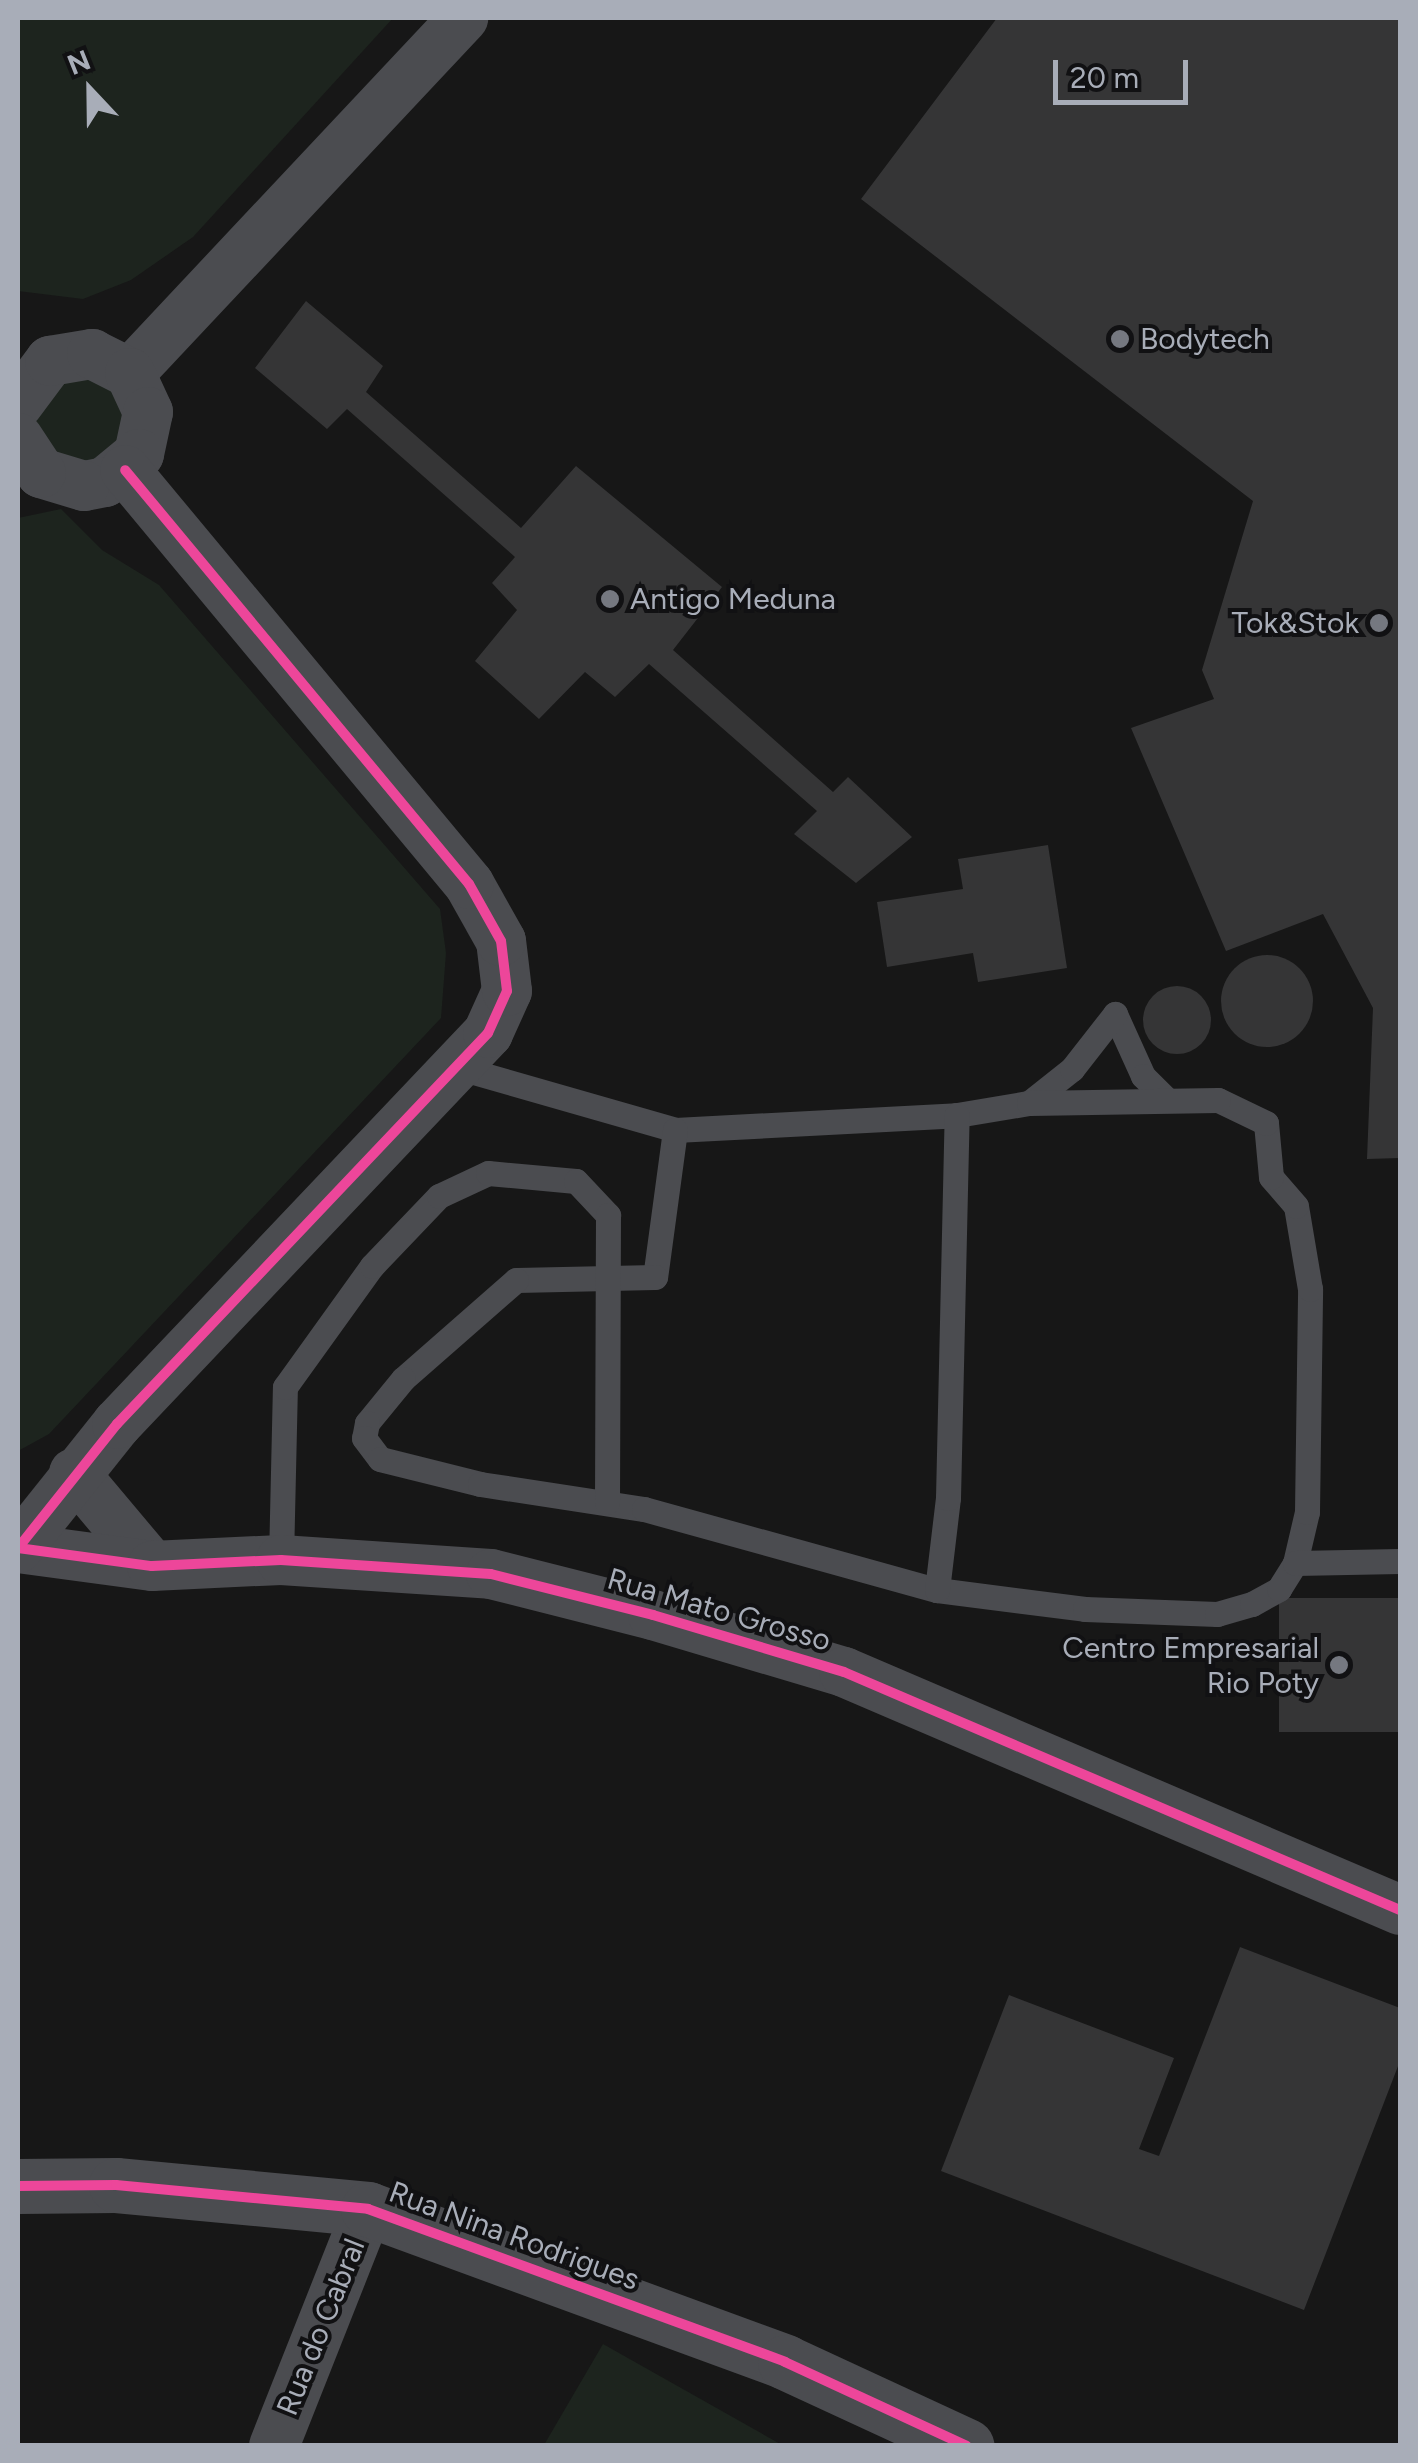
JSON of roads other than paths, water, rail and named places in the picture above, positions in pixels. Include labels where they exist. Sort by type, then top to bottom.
[{"type":"street","points":[[130,373],[463,18]]},
{"type":"street","points":[[18,404],[32,375],[70,354],[102,357],[130,373],[148,412],[147,434],[125,470],[106,482],[62,483],[42,473],[18,438]]},
{"type":"street","points":[[18,1548],[74,1473],[488,1032],[507,991],[500,941],[477,898],[407,800],[125,470]]},
{"type":"street","points":[[74,1473],[152,1566]]},
{"type":"street","name":"Rua Mato Grosso","points":[[18,1548],[152,1566],[281,1560],[491,1574],[844,1672],[1389,1900]]},
{"type":"street","name":"Rua Nina Rodrigues","points":[[18,2186],[116,2184],[368,2209],[895,2429],[967,2446]]},
{"type":"street","name":"Rua do Cabral","points":[[274,2446],[368,2209]]},
{"type":"lane","points":[[1029,1103],[1072,1068],[1115,1014],[1142,1076],[1165,1098]]},
{"type":"lane","points":[[456,1066],[675,1130],[956,1115],[1029,1103],[1165,1098],[1251,1110],[1266,1123],[1271,1177],[1296,1206],[1310,1289],[1307,1512],[1295,1564],[1280,1589],[1217,1614],[1085,1610],[937,1590],[607,1502],[392,1466],[364,1438],[403,1379],[516,1280],[606,1274],[655,1277],[675,1130]]},
{"type":"lane","points":[[937,1590],[948,1498],[956,1115]]},
{"type":"lane","points":[[281,1560],[278,1432],[285,1388],[372,1266],[439,1196],[488,1174],[576,1181],[608,1215],[607,1502]]},
{"type":"lane","points":[[1295,1564],[1400,1561]]},
{"type":"place","name":"Bodytech","points":[[1120,339]]},
{"type":"place","name":"Antigo Meduna","points":[[610,599]]},
{"type":"place","name":"Tok&Stok","points":[[1379,623]]},
{"type":"place","name":"Centro Empresarial Rio Poty","points":[[1339,1665]]}]
